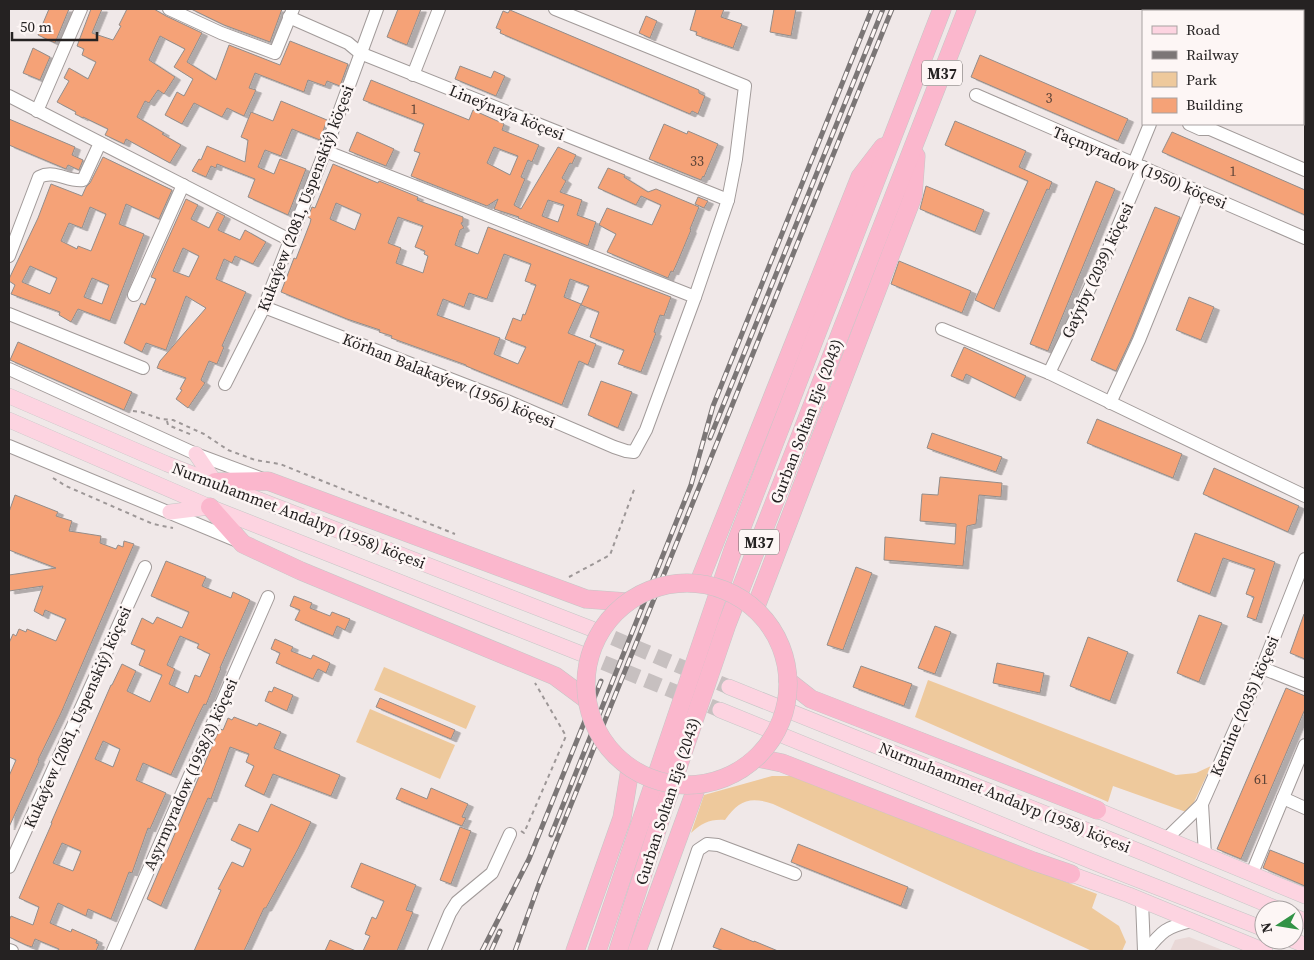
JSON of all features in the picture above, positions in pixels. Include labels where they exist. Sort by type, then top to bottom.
[{"type":"highway","name":"Gurban Soltan Eje (2043)","points":[[596,951],[733,550],[942,9]]},
{"type":"highway","name":"Gurban Soltan Eje (2043)","points":[[618,951],[664,808],[727,624],[967,9]]},
{"type":"highway","points":[[699,582],[860,177],[894,133]]},
{"type":"highway","points":[[755,609],[913,196],[918,138]]},
{"type":"highway","points":[[215,482],[268,480],[330,505],[586,599],[627,602]]},
{"type":"highway","points":[[210,507],[243,544],[301,571],[555,676],[586,699]]},
{"type":"highway","points":[[699,582],[725,590],[741,598],[755,609],[772,630],[784,656],[788,681],[785,713],[774,737],[758,758],[737,774],[713,783],[697,786],[673,786],[650,780],[630,769],[611,752],[597,731],[586,699],[586,677],[590,655],[598,635],[611,617],[627,602],[653,588],[677,583],[699,582]]},
{"type":"highway","points":[[788,681],[811,699],[1053,791],[1097,810]]},
{"type":"highway","points":[[758,758],[782,763],[1071,874]]},
{"type":"highway","points":[[574,951],[622,818],[630,769]]},
{"type":"highway","points":[[637,951],[697,786]]},
{"type":"main road","name":"Nurmuhammet Andalyp (1958) köçesi","points":[[9,396],[166,464],[592,629]]},
{"type":"main road","name":"Nurmuhammet Andalyp (1958) köçesi","points":[[9,420],[210,507],[582,654]]},
{"type":"main road","points":[[196,454],[215,482]]},
{"type":"main road","points":[[170,512],[210,507]]},
{"type":"main road","name":"Nurmuhammet Andalyp (1958) köçesi","points":[[729,686],[1256,900]]},
{"type":"main road","name":"Nurmuhammet Andalyp (1958) köçesi","points":[[720,710],[1108,868],[1254,925]]},
{"type":"main road","points":[[1097,810],[1114,841],[1141,829]]},
{"type":"main road","points":[[1097,810],[1305,896]]},
{"type":"main road","points":[[1071,874],[1108,868],[1135,898]]},
{"type":"main road","points":[[1071,874],[1265,951]]},
{"type":"street","points":[[37,111],[81,9]]},
{"type":"street","points":[[169,9],[222,33],[275,53],[291,13]]},
{"type":"street","name":"Kukaýew (2081, Uspenskiý) köçesi","points":[[225,384],[264,307],[377,9]]},
{"type":"street","points":[[413,75],[439,9]]},
{"type":"street","points":[[325,150],[695,297],[728,200],[736,159],[745,86],[555,9]]},
{"type":"street","name":"Lineýnaýa köçesi","points":[[291,13],[348,43],[360,53],[728,200]]},
{"type":"street","name":"Taçmyradow (1950) köçesi","points":[[976,95],[1305,238]]},
{"type":"street","points":[[9,96],[290,240]]},
{"type":"street","name":"Gaýyby (2039) köçesi","points":[[1049,374],[1109,248],[1139,165],[1150,125]]},
{"type":"street","points":[[1191,125],[1200,130],[1211,126],[1305,170]]},
{"type":"street","points":[[9,256],[39,177],[53,173],[82,180],[100,143]]},
{"type":"street","points":[[134,295],[182,185]]},
{"type":"street","points":[[1110,403],[1139,340],[1199,192]]},
{"type":"street","name":"Körhan Balakaýew (1956) köçesi","points":[[264,307],[507,401],[620,449],[634,452],[646,430],[695,297]]},
{"type":"street","points":[[9,314],[143,368]]},
{"type":"street","points":[[942,329],[1049,374],[1305,496]]},
{"type":"street","points":[[9,369],[196,454],[268,480]]},
{"type":"street","points":[[9,446],[243,544]]},
{"type":"street","name":"Kemine (2035) köçesi","points":[[1205,855],[1202,804],[1262,668],[1305,559]]},
{"type":"street","name":"Kukaýew (2081, Uspenskiý) köçesi","points":[[9,867],[145,567]]},
{"type":"street","name":"Aşyrmyradow (1958/3) köçesi","points":[[113,951],[268,597]]},
{"type":"street","points":[[1262,668],[1305,685]]},
{"type":"street","points":[[1255,866],[1305,745]]},
{"type":"street","points":[[1283,798],[1305,808]]},
{"type":"street","points":[[1166,839],[1202,804]]},
{"type":"street","points":[[434,951],[450,913],[457,902],[492,873],[514,832]]},
{"type":"street","points":[[664,951],[698,850],[707,844],[718,845],[795,874]]},
{"type":"street","points":[[1135,898],[1145,951]]},
{"type":"street","points":[[1145,951],[1169,927],[1192,921]]},
{"type":"path","points":[[124,412],[141,412],[161,420],[173,420],[204,434],[228,450],[255,460],[280,464],[456,534]]},
{"type":"path","points":[[167,420],[168,424],[192,436]]},
{"type":"path","points":[[50,476],[66,486],[153,524],[178,529]]},
{"type":"path","points":[[566,578],[610,555],[635,487]]},
{"type":"path","points":[[514,832],[524,832],[566,736],[534,682]]},
{"type":"shaded area","points":[[1189,937],[1225,951],[1170,951],[1175,940]]},
{"type":"green space","points":[[384,667],[476,706],[466,729],[374,690]]},
{"type":"green space","points":[[928,680],[1176,775],[1196,773],[1211,766],[1189,813],[1113,786],[1108,802],[915,717]]},
{"type":"green space","points":[[370,709],[455,745],[440,779],[356,742]]},
{"type":"green space","points":[[772,776],[794,776],[1097,894],[1092,908],[1119,926],[1126,942],[1122,951],[1092,951],[773,804],[751,800],[740,804],[725,820],[706,822],[691,833],[704,795]]},
{"type":"building","points":[[49,9],[69,9],[55,43],[38,35]]},
{"type":"building","points":[[91,9],[102,9],[92,33],[113,40],[121,26],[119,25],[127,9],[154,9],[202,33],[187,62],[216,80],[229,45],[280,65],[290,41],[348,64],[340,86],[327,81],[325,86],[308,80],[304,92],[255,73],[249,88],[256,90],[244,116],[227,108],[222,117],[194,103],[182,124],[165,115],[177,92],[184,96],[193,79],[174,67],[185,49],[160,36],[149,60],[175,77],[164,94],[158,90],[149,103],[145,101],[137,117],[181,145],[170,163],[126,139],[124,144],[105,135],[108,129],[75,114],[76,112],[57,102],[69,81],[64,78],[69,68],[88,79],[96,62],[82,55],[84,49],[77,46]]},
{"type":"building","points":[[191,9],[282,9],[270,42],[224,25]]},
{"type":"building","points":[[398,9],[421,9],[407,45],[387,37]]},
{"type":"building","points":[[696,9],[724,9],[721,17],[742,24],[733,48],[696,35],[697,32],[690,30]]},
{"type":"building","points":[[774,9],[796,9],[791,36],[770,32]]},
{"type":"building","points":[[510,10],[699,90],[699,93],[705,96],[698,114],[692,111],[690,114],[500,33],[501,30],[496,28],[503,11],[508,13]]},
{"type":"building","points":[[646,16],[657,21],[650,38],[639,33]]},
{"type":"building","points":[[33,48],[50,57],[40,80],[23,73]]},
{"type":"building","points":[[980,55],[1128,119],[1118,141],[971,77]]},
{"type":"building","points":[[460,66],[491,78],[494,71],[505,76],[496,96],[455,79]]},
{"type":"building","points":[[371,80],[469,120],[473,110],[504,124],[502,130],[539,145],[532,162],[528,160],[521,177],[525,179],[514,205],[521,209],[558,147],[576,155],[562,178],[566,181],[560,192],[582,200],[577,215],[596,222],[588,246],[519,217],[494,209],[498,199],[487,206],[411,176],[420,153],[414,151],[424,124],[363,100]],"holes":[[[494,147],[518,156],[510,175],[487,163]],[[548,200],[564,205],[558,222],[542,216]]]},
{"type":"building","points":[[281,101],[327,120],[320,140],[292,129],[281,156],[265,150],[258,167],[274,174],[280,159],[306,169],[288,215],[248,197],[255,179],[217,164],[216,168],[211,166],[206,177],[192,171],[199,159],[201,160],[207,146],[245,162],[248,140],[241,137],[251,112],[273,121]]},
{"type":"building","points":[[9,119],[75,147],[72,155],[83,160],[79,170],[68,165],[66,169],[9,145]]},
{"type":"building","points":[[955,121],[1026,151],[1019,167],[1052,182],[1049,190],[1047,189],[994,309],[975,300],[1028,181],[945,145]]},
{"type":"building","points":[[664,124],[687,134],[688,131],[718,144],[701,180],[649,159]]},
{"type":"building","points":[[357,132],[394,149],[386,166],[349,151]]},
{"type":"building","points":[[1172,132],[1305,190],[1305,215],[1162,152]]},
{"type":"building","points":[[103,157],[172,190],[159,219],[126,204],[119,224],[144,234],[110,321],[78,309],[71,322],[59,315],[60,312],[11,294],[15,285],[9,279],[38,218],[51,184],[82,196]],"holes":[[[90,207],[106,214],[91,251],[78,246],[77,249],[61,241],[69,223],[82,228]],[[30,266],[57,278],[50,294],[22,282]],[[92,278],[109,285],[102,304],[84,297]]]},
{"type":"building","points":[[333,164],[418,197],[417,200],[463,217],[463,222],[461,223],[464,228],[460,230],[455,245],[478,254],[488,227],[671,297],[664,316],[660,315],[654,332],[656,333],[641,372],[618,364],[624,350],[590,337],[599,312],[581,305],[589,286],[570,279],[564,297],[581,304],[568,333],[596,344],[588,365],[579,361],[562,405],[466,365],[391,338],[392,336],[379,332],[380,330],[347,319],[281,292],[310,223],[311,219],[308,217],[312,207],[315,208]],"holes":[[[336,203],[361,214],[355,230],[330,219]],[[398,217],[423,226],[415,247],[425,251],[424,254],[428,256],[423,273],[396,263],[401,248],[388,243]],[[504,254],[531,264],[525,281],[536,285],[525,315],[523,314],[521,321],[513,318],[505,339],[526,347],[518,364],[494,354],[500,338],[437,315],[443,299],[464,307],[469,293],[487,299]]]},
{"type":"building","points":[[608,168],[625,175],[624,177],[648,192],[656,189],[699,207],[678,261],[668,278],[607,252],[616,234],[599,225],[607,208],[652,225],[661,205],[641,196],[636,205],[598,188]]},
{"type":"building","points":[[1096,181],[1115,189],[1048,351],[1030,344]]},
{"type":"building","points":[[926,186],[984,210],[975,232],[920,209]]},
{"type":"building","points":[[698,197],[708,201],[704,208],[695,204]]},
{"type":"building","points":[[186,199],[198,205],[191,219],[209,228],[217,212],[225,216],[218,230],[240,240],[245,230],[266,242],[253,264],[235,256],[232,263],[224,259],[216,279],[246,292],[222,346],[224,347],[217,364],[209,361],[201,380],[205,383],[188,408],[176,399],[182,390],[180,389],[186,378],[157,368],[160,361],[206,308],[186,296],[166,350],[146,343],[142,352],[124,343],[141,303],[145,305],[156,279],[151,277]],"holes":[[[183,248],[199,256],[189,277],[173,271]]]},
{"type":"building","points":[[1155,207],[1180,217],[1132,337],[1116,371],[1091,360]]},
{"type":"building","points":[[899,261],[971,291],[962,313],[891,284]]},
{"type":"building","points":[[1189,297],[1214,307],[1201,340],[1176,330]]},
{"type":"building","points":[[18,342],[132,392],[124,410],[10,360]]},
{"type":"building","points":[[964,347],[1026,376],[1015,398],[966,374],[963,381],[951,376]]},
{"type":"building","points":[[601,381],[632,392],[618,428],[588,415]]},
{"type":"building","points":[[1097,419],[1182,454],[1173,478],[1087,443]]},
{"type":"building","points":[[932,433],[1002,457],[996,472],[927,448]]},
{"type":"building","points":[[1214,468],[1299,506],[1288,532],[1203,494]]},
{"type":"building","points":[[940,477],[1002,483],[1001,497],[979,495],[976,524],[967,526],[963,566],[884,560],[885,537],[955,544],[956,524],[920,521],[922,494],[938,495]]},
{"type":"building","points":[[15,495],[58,512],[56,516],[72,521],[69,531],[101,536],[100,543],[116,549],[118,545],[123,547],[124,541],[134,544],[61,713],[9,827],[9,776],[16,760],[9,757],[9,643],[13,634],[16,636],[19,629],[26,632],[27,629],[56,641],[66,619],[45,610],[43,616],[34,611],[43,586],[9,591],[9,575],[56,568],[9,550],[9,512]]},
{"type":"building","points":[[1195,533],[1275,562],[1256,620],[1247,617],[1254,597],[1246,594],[1255,569],[1223,558],[1210,594],[1177,581]]},
{"type":"building","points":[[166,561],[206,577],[202,586],[231,598],[233,592],[250,600],[206,705],[204,704],[171,775],[143,763],[136,780],[166,793],[150,829],[148,828],[132,873],[129,872],[111,919],[88,909],[86,916],[58,903],[50,923],[71,932],[72,929],[97,940],[96,943],[99,944],[96,951],[58,951],[59,949],[35,939],[32,947],[26,945],[9,937],[9,921],[11,916],[33,925],[39,907],[19,898],[111,685],[122,664],[136,671],[127,691],[150,702],[162,675],[139,665],[145,650],[131,644],[142,618],[153,624],[157,617],[182,628],[189,612],[151,596]],"holes":[[[180,636],[199,644],[197,648],[210,654],[200,677],[195,675],[188,693],[169,684],[175,669],[167,665]],[[103,741],[120,749],[113,767],[95,759]],[[62,843],[81,851],[73,871],[53,863]]]},
{"type":"building","points":[[856,567],[872,573],[843,650],[827,645]]},
{"type":"building","points":[[294,596],[312,603],[310,608],[330,616],[332,612],[350,619],[345,630],[337,626],[333,636],[295,620],[300,610],[290,606]]},
{"type":"building","points":[[1305,614],[1305,659],[1290,653]]},
{"type":"building","points":[[1199,615],[1222,623],[1199,682],[1177,673]]},
{"type":"building","points":[[935,626],[951,632],[935,674],[918,668]]},
{"type":"building","points":[[1088,637],[1128,652],[1110,701],[1070,686]]},
{"type":"building","points":[[275,639],[293,647],[291,651],[311,659],[313,655],[330,663],[326,673],[318,669],[313,679],[276,663],[280,653],[271,649]]},
{"type":"building","points":[[997,663],[1044,673],[1040,693],[993,683]]},
{"type":"building","points":[[861,666],[912,684],[904,706],[853,687]]},
{"type":"building","points":[[274,687],[293,695],[287,711],[265,701],[269,691],[272,692]]},
{"type":"building","points":[[1286,688],[1305,696],[1305,709],[1241,859],[1217,849]]},
{"type":"building","points":[[380,698],[455,730],[451,739],[376,707]]},
{"type":"building","points":[[234,717],[257,726],[259,723],[281,732],[274,748],[340,775],[331,796],[273,774],[264,795],[245,786],[254,766],[246,762],[249,754],[230,747],[211,799],[208,798],[161,906],[147,899],[215,739],[220,729],[223,730],[228,718],[232,720]]},
{"type":"building","points":[[401,788],[427,799],[431,788],[468,804],[462,817],[466,818],[462,826],[396,799]]},
{"type":"building","points":[[271,804],[311,822],[298,849],[266,908],[264,908],[244,951],[194,951],[221,890],[218,889],[232,862],[243,867],[251,849],[231,840],[239,824],[258,832]]},
{"type":"building","points":[[460,827],[471,831],[451,884],[440,880]]},
{"type":"building","points":[[798,844],[908,887],[901,906],[791,862]]},
{"type":"building","points":[[1270,850],[1305,864],[1305,886],[1263,868]]},
{"type":"building","points":[[361,863],[416,885],[406,910],[413,912],[397,951],[363,951],[370,936],[365,934],[372,917],[376,919],[384,901],[351,887]]},
{"type":"building","points":[[721,928],[778,951],[724,951],[713,947]]},
{"type":"building","points":[[330,940],[356,951],[325,951]]},
{"type":"tunnel","points":[[592,629],[729,687]]},
{"type":"tunnel","points":[[582,654],[720,710]]},
{"type":"railway","points":[[551,835],[691,485],[713,406],[872,9]]},
{"type":"railway","points":[[710,438],[883,9]]},
{"type":"railway","points":[[515,951],[539,884],[892,9]]},
{"type":"railway","points":[[482,951],[529,859],[601,681]]},
{"type":"railway","points":[[491,951],[500,931]]}]
